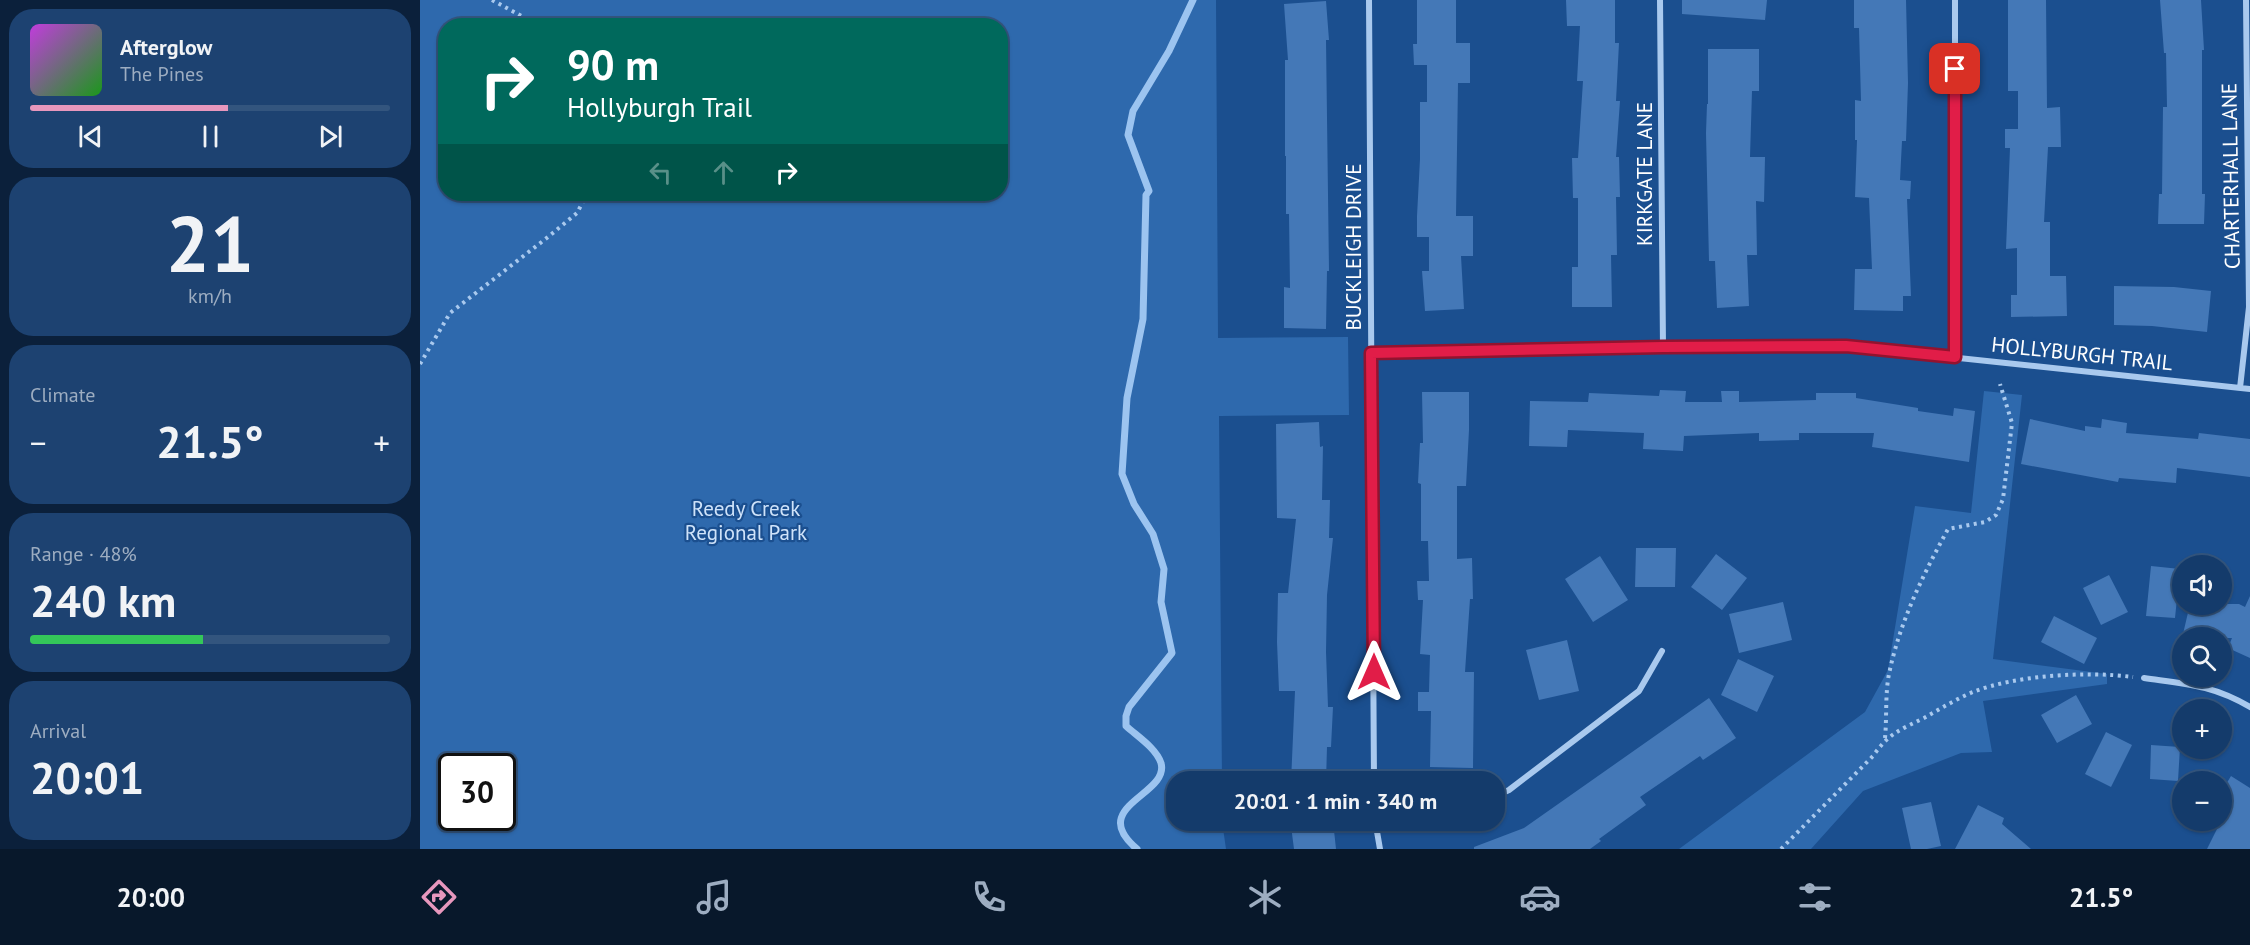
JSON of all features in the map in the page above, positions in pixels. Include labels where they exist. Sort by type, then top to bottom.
[{"type":"street","name":"BUCKLEIGH DRIVE","points":[[1369,0],[1374,771]]},
{"type":"street","name":"KIRKGATE LANE","points":[[1660,0],[1663,347]]},
{"type":"street","points":[[1955,0],[1955,357]]},
{"type":"street","name":"CHARTERHALL LANE","points":[[2240,388],[2249,307],[2246,0]]},
{"type":"street","name":"HOLLYBURGH TRAIL","points":[[1371,353],[1846,346],[2250,389]]},
{"type":"street","points":[[1505,792],[1639,691],[1662,651]]},
{"type":"street","points":[[2144,678],[2199,685],[2228,694],[2250,707]]},
{"type":"street","points":[[1377,831],[1380,849]]},
{"type":"path","points":[[492,0],[525,18]]},
{"type":"path","points":[[420,364],[450,313],[577,213],[583,201]]},
{"type":"path","points":[[1885,739],[1889,675],[1903,625],[1919,582],[1948,529],[1985,522],[1996,515],[2003,499],[2012,423],[2000,384]]},
{"type":"path","points":[[1781,849],[1873,756],[1885,739],[1973,692],[2007,682],[2101,673],[2144,678]]},
{"type":"green space","name":"Reedy Creek Regional Park","points":[[420,0],[1216,0],[1218,338],[1348,337],[1349,415],[1219,416],[1222,771],[1166,771],[1166,831],[1223,831],[1226,849],[420,849]]},
{"type":"green space","points":[[1984,391],[2022,395],[1993,659],[2107,674],[2107,684],[1983,701],[1992,752],[1961,753],[1863,791],[1811,849],[1679,849],[1865,712],[1888,670],[1915,506],[1971,513]]},
{"type":"building","points":[[1417,0],[1456,0],[1456,43],[1470,43],[1470,83],[1458,83],[1456,216],[1473,216],[1473,256],[1461,256],[1464,309],[1425,311],[1422,271],[1429,271],[1429,237],[1417,237],[1417,216],[1420,102],[1427,102],[1427,65],[1414,65],[1413,44],[1417,44]]},
{"type":"building","points":[[1566,0],[1615,0],[1615,43],[1619,43],[1616,101],[1620,101],[1616,157],[1619,157],[1620,197],[1616,197],[1617,255],[1611,255],[1612,307],[1572,307],[1572,267],[1578,267],[1578,198],[1573,198],[1572,158],[1578,158],[1583,81],[1577,81],[1580,26],[1567,26]]},
{"type":"building","points":[[1682,0],[1767,0],[1765,20],[1682,14]]},
{"type":"building","points":[[1854,0],[1906,0],[1908,83],[1906,141],[1902,141],[1900,180],[1911,181],[1910,199],[1907,199],[1911,296],[1903,296],[1903,311],[1854,310],[1855,269],[1872,269],[1869,198],[1855,197],[1857,140],[1855,140],[1855,100],[1861,101],[1859,28],[1854,28]]},
{"type":"building","points":[[2008,0],[2046,0],[2047,108],[2060,107],[2061,147],[2048,147],[2044,222],[2050,222],[2050,276],[2066,276],[2067,316],[2011,317],[2011,295],[2017,295],[2017,248],[2006,249],[2010,148],[2005,148],[2005,129],[2018,129],[2018,91],[2008,91]]},
{"type":"building","points":[[2160,0],[2201,0],[2204,50],[2202,50],[2202,194],[2205,194],[2204,224],[2158,224],[2159,194],[2162,194],[2163,107],[2167,107],[2166,53],[2164,53]]},
{"type":"building","points":[[1326,1],[1329,40],[1326,40],[1329,271],[1327,271],[1326,329],[1284,328],[1284,287],[1290,288],[1289,214],[1286,214],[1285,156],[1285,60],[1288,60],[1284,4]]},
{"type":"building","points":[[1708,49],[1759,49],[1759,91],[1752,91],[1750,157],[1765,157],[1764,202],[1756,201],[1757,255],[1747,255],[1749,306],[1717,308],[1715,261],[1709,261],[1706,133]]},
{"type":"building","points":[[2114,286],[2174,287],[2211,291],[2207,332],[2152,326],[2114,325]]},
{"type":"building","points":[[1660,390],[1686,391],[1685,402],[1722,402],[1721,391],[1739,391],[1739,402],[1816,400],[1816,393],[1856,393],[1856,398],[1918,408],[1918,411],[1953,416],[1954,408],[1975,411],[1969,462],[1872,447],[1874,433],[1799,433],[1799,440],[1759,441],[1759,433],[1684,436],[1683,451],[1643,449],[1644,433],[1568,430],[1567,447],[1529,446],[1530,401],[1588,402],[1589,393],[1659,396]]},
{"type":"building","points":[[1422,392],[1469,392],[1466,486],[1457,486],[1457,559],[1472,558],[1473,599],[1470,599],[1465,672],[1474,672],[1473,768],[1430,767],[1431,711],[1418,711],[1418,692],[1429,692],[1430,655],[1420,654],[1423,600],[1418,600],[1417,581],[1429,581],[1428,541],[1421,541],[1421,484],[1418,483],[1420,443],[1423,443]]},
{"type":"building","points":[[2030,419],[2085,431],[2085,426],[2101,428],[2102,419],[2127,423],[2126,433],[2198,439],[2199,433],[2250,439],[2250,477],[2177,468],[2176,483],[2119,478],[2118,482],[2021,464]]},
{"type":"building","points":[[1319,422],[1320,447],[1323,446],[1322,500],[1330,500],[1329,538],[1333,538],[1327,595],[1326,652],[1328,707],[1333,707],[1331,747],[1327,747],[1326,771],[1291,771],[1295,691],[1279,691],[1278,593],[1288,593],[1296,519],[1277,518],[1276,424]]},
{"type":"building","points":[[1636,548],[1676,548],[1675,587],[1635,587]]},
{"type":"building","points":[[1716,554],[1747,578],[1722,610],[1691,587]]},
{"type":"building","points":[[1600,556],[1628,600],[1593,622],[1565,579]]},
{"type":"building","points":[[2151,566],[2172,568],[2172,615],[2175,615],[2175,618],[2146,616]]},
{"type":"building","points":[[2109,575],[2128,612],[2101,625],[2083,588]]},
{"type":"building","points":[[2250,596],[2250,658],[2232,650],[2232,627],[2185,627],[2187,615],[2232,615],[2232,604],[2245,607]]},
{"type":"building","points":[[1783,602],[1792,640],[1739,653],[1729,614]]},
{"type":"building","points":[[2054,616],[2097,638],[2084,664],[2041,642]]},
{"type":"building","points":[[1567,640],[1579,691],[1539,700],[1526,650]]},
{"type":"building","points":[[1738,659],[1774,676],[1757,712],[1721,695]]},
{"type":"building","points":[[2076,695],[2092,724],[2057,743],[2041,715]]},
{"type":"building","points":[[1709,698],[1736,738],[1703,760],[1700,756],[1640,797],[1646,805],[1599,839],[1601,841],[1590,849],[1474,849],[1474,847],[1524,828]]},
{"type":"building","points":[[2106,732],[2132,745],[2111,787],[2085,774]]},
{"type":"building","points":[[2151,745],[2172,746],[2172,759],[2179,759],[2179,771],[2172,771],[2172,781],[2150,779]]},
{"type":"building","points":[[2232,777],[2250,788],[2250,849],[2207,849],[2216,831],[2232,831]]},
{"type":"building","points":[[1931,802],[1941,846],[1911,849],[1902,808]]},
{"type":"building","points":[[1978,805],[2004,818],[2002,824],[2031,849],[1955,849]]},
{"type":"building","points":[[1292,831],[1334,831],[1336,849],[1294,849]]},
{"type":"waterway","points":[[1137,849],[1124,834],[1120,822],[1125,811],[1133,802],[1154,784],[1160,774],[1161,763],[1151,747],[1126,726],[1126,716],[1129,707],[1172,653],[1161,602],[1164,569],[1153,534],[1134,504],[1122,474],[1127,398],[1143,319],[1146,195],[1149,191],[1128,135],[1133,111],[1169,51],[1193,0]]},
{"type":"route","points":[[1374,672],[1371,353],[1846,346],[1955,357],[1955,69]]}]
